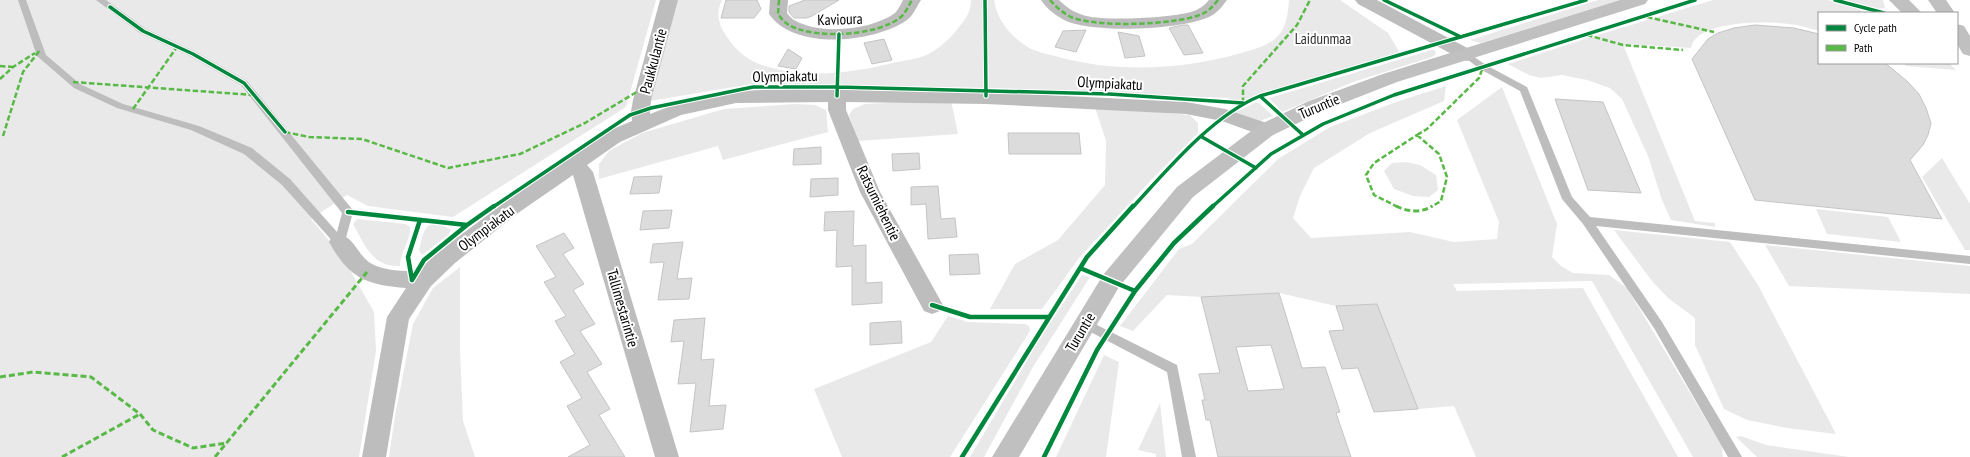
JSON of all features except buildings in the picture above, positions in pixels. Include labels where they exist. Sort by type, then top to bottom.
[{"type":"main road","name":"Turuntie","points":[[1005,457],[1085,324],[1122,266],[1185,192],[1266,130],[1316,106],[1390,78],[1639,0]]},
{"type":"main road","points":[[1898,0],[1912,12]]},
{"type":"main road","points":[[1937,0],[1945,12]]},
{"type":"main road","points":[[1958,32],[1970,50]]},
{"type":"main road","points":[[1958,49],[1970,59]]},
{"type":"street","name":"Paukkulantie","points":[[642,123],[640,111],[642,100],[669,0]]},
{"type":"street","name":"Kavioura","points":[[779,0],[777,7],[779,14],[787,25],[812,32],[839,34],[867,32],[890,23],[907,10],[912,0]]},
{"type":"street","points":[[1050,0],[1057,8],[1075,17],[1094,23],[1118,25],[1191,16],[1208,11],[1218,0]]},
{"type":"street","points":[[1364,0],[1467,55]]},
{"type":"street","name":"Olympiakatu","points":[[374,457],[398,317],[423,280],[447,257],[510,208],[613,137],[642,123],[676,110],[736,97],[793,95],[986,98],[1163,106],[1225,115],[1266,130]]},
{"type":"street","name":"Ratsumiehentie","points":[[837,96],[837,110],[870,192],[932,305]]},
{"type":"street","name":"Tallimestarintie","points":[[573,164],[583,172],[667,457]]},
{"type":"street","points":[[340,242],[356,265],[367,272],[394,278],[423,280]]},
{"type":"lane","points":[[22,0],[42,56],[77,86],[120,106],[195,128],[248,151],[286,182],[340,242]]},
{"type":"lane","points":[[100,0],[143,31],[193,54],[244,83],[348,212],[340,242]]},
{"type":"lane","points":[[1467,55],[1483,66],[1524,89],[1567,199],[1587,221],[1658,325],[1735,457]]},
{"type":"lane","points":[[1587,221],[1970,260]]},
{"type":"lane","points":[[1085,324],[1173,369],[1189,457]]},
{"type":"green space","points":[[0,0],[656,0],[626,107],[453,217],[368,206],[347,195],[311,219],[342,256],[374,312],[376,351],[359,457],[0,457]]},
{"type":"green space","name":"Laidunmaa","points":[[675,0],[722,0],[718,13],[719,22],[732,44],[744,56],[759,64],[793,72],[846,72],[914,59],[929,54],[948,40],[964,21],[968,15],[971,0],[994,0],[998,15],[1006,28],[1018,40],[1031,49],[1077,61],[1100,65],[1123,67],[1170,66],[1216,59],[1254,49],[1275,39],[1282,31],[1288,14],[1289,0],[1340,0],[1388,33],[1401,55],[1243,103],[1227,98],[993,88],[752,84],[650,101]]},
{"type":"green space","points":[[1598,0],[1620,0],[1481,43],[1470,40]]},
{"type":"green space","points":[[1713,0],[1828,0],[1859,8],[1861,12],[1818,12],[1818,31],[1796,25],[1779,23],[1734,24],[1718,27],[1705,32],[1696,39],[1691,48],[1626,44],[1624,47],[1695,221],[1715,223],[1715,227],[1671,220],[1662,200],[1648,156],[1622,99],[1610,88],[1587,80],[1562,75],[1541,78],[1529,75],[1508,64]]},
{"type":"green space","points":[[1846,0],[1883,0],[1885,8],[1876,9]]},
{"type":"green space","points":[[1435,50],[1436,54],[1432,57],[1353,82],[1282,112],[1269,98]]},
{"type":"green space","points":[[1905,64],[1950,64],[1956,70],[1906,66]]},
{"type":"green space","points":[[1446,86],[1444,101],[1370,133],[1314,168],[1300,196],[1293,218],[1311,238],[1410,232],[1454,242],[1497,239],[1499,222],[1457,120],[1502,87],[1557,224],[1552,257],[1561,266],[1573,273],[1609,275],[1627,288],[1722,446],[1723,457],[1693,457],[1592,281],[1453,284],[1457,291],[1583,288],[1678,457],[1476,457],[1454,406],[1418,409],[1377,304],[1336,306],[1279,293],[1201,297],[1167,295],[1133,331],[1120,326],[1179,249],[1192,244],[1278,159],[1330,127],[1399,101]]},
{"type":"green space","points":[[951,100],[958,134],[858,141],[849,115],[853,109],[865,104]]},
{"type":"green space","points":[[1254,103],[1259,103],[1273,116],[1260,121],[1235,113]]},
{"type":"green space","points":[[794,104],[815,105],[826,110],[828,132],[723,160],[718,146],[599,179],[599,164],[609,151],[642,133],[724,109]]},
{"type":"green space","points":[[1095,107],[1190,115],[1198,123],[1198,133],[1154,177],[1079,258],[1042,309],[990,309],[1015,264],[1058,240],[1105,185],[1106,141]]},
{"type":"green space","points":[[1942,158],[1970,204],[1970,250],[1965,250],[1922,177]]},
{"type":"green space","points":[[1406,162],[1420,165],[1436,175],[1438,190],[1429,197],[1413,196],[1394,189],[1384,171],[1392,163]]},
{"type":"green space","points":[[1816,209],[1888,217],[1901,242],[1827,234]]},
{"type":"green space","points":[[357,219],[406,224],[410,227],[409,237],[400,261],[400,266],[383,263],[370,253],[353,224]]},
{"type":"green space","points":[[432,224],[444,226],[451,230],[449,234],[422,255],[419,250],[424,231]]},
{"type":"green space","points":[[1614,230],[1730,242],[1758,285],[1836,434],[1787,428],[1747,420],[1724,409],[1695,345],[1695,318],[1668,298],[1652,281]]},
{"type":"green space","points":[[1765,245],[1970,266],[1970,294],[1789,286]]},
{"type":"green space","points":[[460,267],[460,350],[463,421],[475,457],[389,457],[395,416],[413,324],[433,288]]},
{"type":"green space","points":[[1082,275],[1090,277],[1033,367],[984,457],[970,457],[1044,332]]},
{"type":"green space","points":[[948,316],[968,322],[1025,324],[1029,326],[1030,331],[950,457],[842,457],[814,389],[931,342]]},
{"type":"green space","points":[[1104,355],[1119,362],[1106,457],[1056,457]]},
{"type":"green space","points":[[1160,403],[1166,457],[1156,457],[1156,454],[1138,450]]},
{"type":"green space","points":[[1741,436],[1766,445],[1849,457],[1757,457],[1736,437]]},
{"type":"marked path","points":[[779,0],[778,14],[789,25],[809,32],[833,34],[859,32],[883,26],[902,16],[912,0]]},
{"type":"marked path","points":[[1050,0],[1059,10],[1071,17],[1085,21],[1117,24],[1190,17],[1202,14],[1213,6],[1218,0]]},
{"type":"marked path","points":[[1243,103],[1243,86],[1297,25],[1310,0]]},
{"type":"marked path","points":[[1647,17],[1714,32]]},
{"type":"marked path","points":[[1587,35],[1623,45],[1683,50]]},
{"type":"marked path","points":[[133,109],[177,47]]},
{"type":"marked path","points":[[3,136],[23,72],[40,50]]},
{"type":"marked path","points":[[0,79],[13,67],[35,53]]},
{"type":"marked path","points":[[0,66],[13,67]]},
{"type":"marked path","points":[[1417,135],[1439,154],[1447,177],[1441,201],[1425,211],[1401,209],[1374,195],[1366,175],[1374,163],[1427,129],[1479,78],[1483,67]]},
{"type":"marked path","points":[[73,82],[253,95]]},
{"type":"marked path","points":[[285,132],[309,137],[362,139],[448,168],[520,154],[585,123],[645,87]]},
{"type":"marked path","points":[[215,457],[367,272]]},
{"type":"marked path","points":[[0,377],[33,372],[91,377],[140,414],[153,430],[193,448],[227,443]]},
{"type":"marked path","points":[[62,457],[140,414]]},
{"type":"cycle path","points":[[985,0],[986,96]]},
{"type":"cycle path","points":[[1384,0],[1461,37]]},
{"type":"cycle path","points":[[962,457],[1048,317],[1087,257],[1165,172],[1225,115],[1243,103],[1260,96],[1586,0]]},
{"type":"cycle path","points":[[1044,457],[1097,350],[1135,291],[1174,243],[1271,154],[1323,124],[1394,95],[1695,0]]},
{"type":"cycle path","points":[[1835,0],[1880,12]]},
{"type":"cycle path","points":[[110,7],[143,31],[193,54],[244,83],[285,132]]},
{"type":"cycle path","points":[[837,96],[839,34]]},
{"type":"cycle path","points":[[412,280],[424,260],[467,225],[620,121],[630,115],[651,108],[753,87],[837,87],[1109,94],[1243,103]]},
{"type":"cycle path","points":[[1260,96],[1303,135]]},
{"type":"cycle path","points":[[1202,137],[1256,168]]},
{"type":"cycle path","points":[[348,212],[467,225]]},
{"type":"cycle path","points":[[412,280],[408,257],[420,220]]},
{"type":"cycle path","points":[[1080,268],[1135,291]]},
{"type":"cycle path","points":[[932,305],[970,317],[1048,317]]}]
